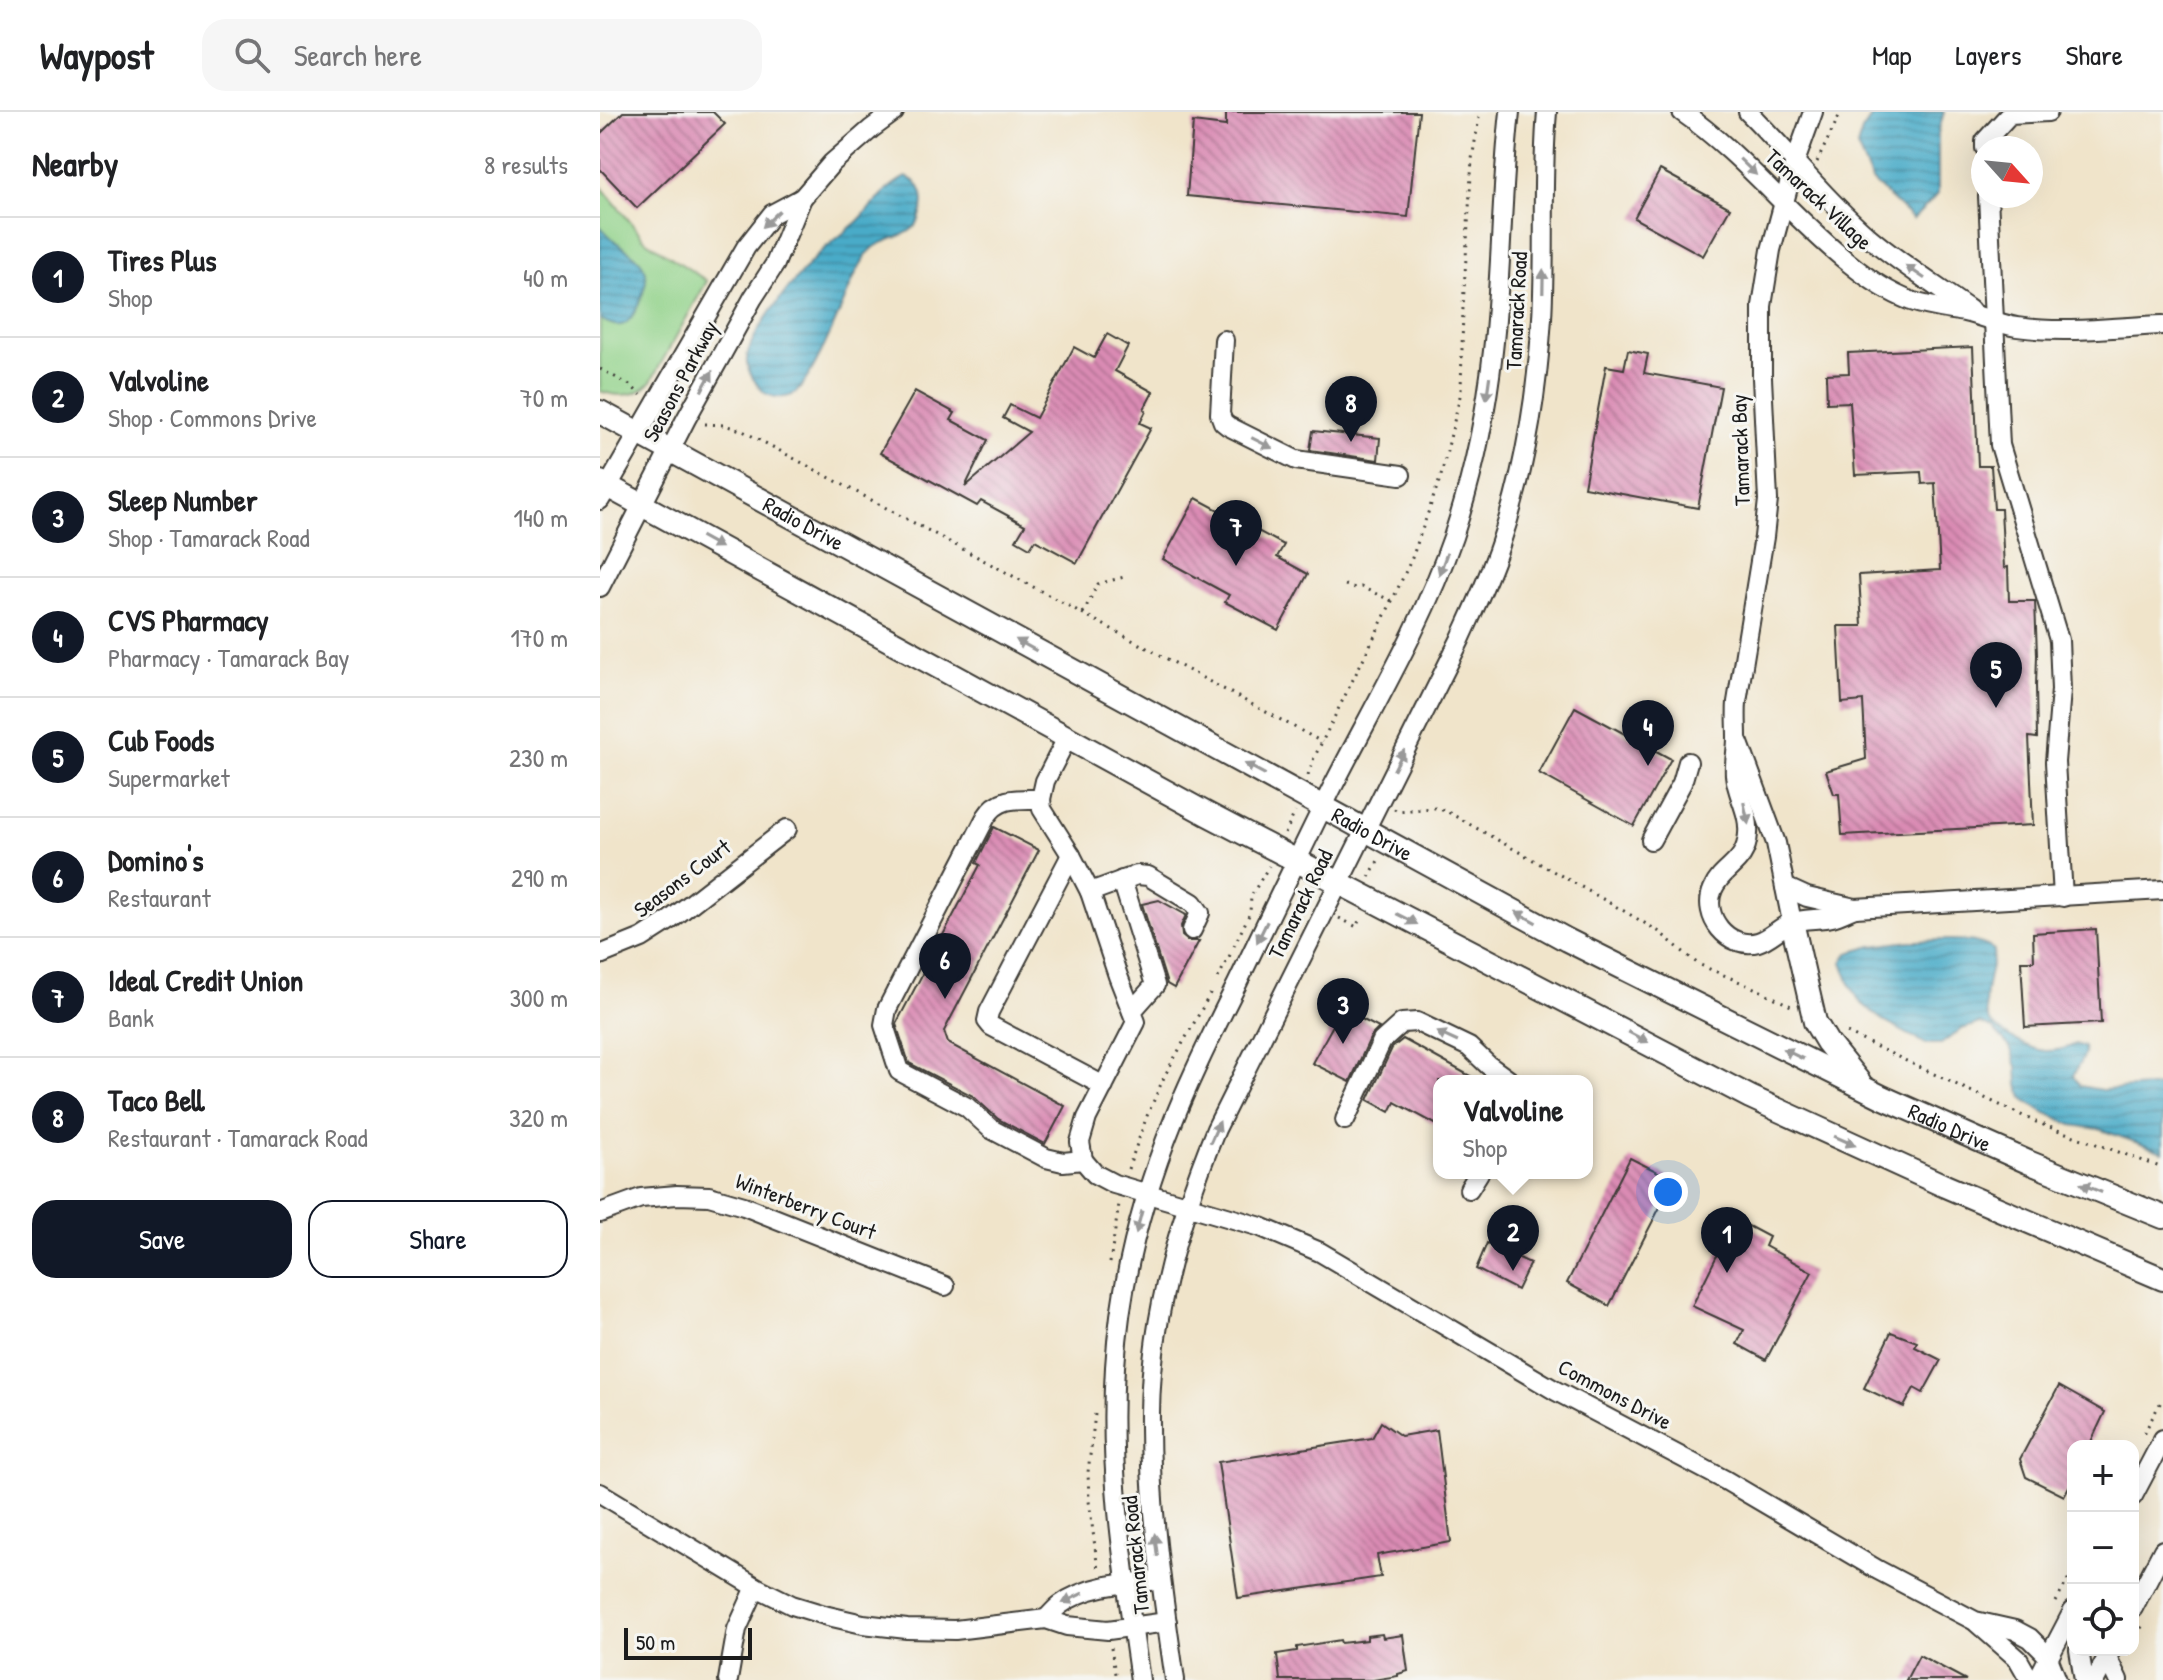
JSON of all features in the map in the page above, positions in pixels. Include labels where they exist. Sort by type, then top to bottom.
[{"type":"main road","name":"Radio Drive","points":[[600,412],[1567,940],[1863,1087],[2028,1162],[2163,1217]]},
{"type":"main road","points":[[603,490],[643,505],[1296,862],[1750,1097],[1945,1186],[2163,1279]]},
{"type":"main road","points":[[1792,922],[1815,1022],[1823,1037],[1863,1087]]},
{"type":"street","name":"Seasons Parkway","points":[[600,587],[670,450],[753,298],[775,264],[802,198],[832,163],[894,112]]},
{"type":"street","name":"Tamarack Road","points":[[1140,1680],[1125,1584],[1114,1474],[1115,1368],[1131,1257],[1147,1193],[1180,1106],[1296,862],[1438,578],[1467,490],[1482,428],[1493,348],[1510,112]]},
{"type":"street","name":"Tamarack Road","points":[[1175,1680],[1153,1513],[1150,1410],[1157,1330],[1174,1252],[1216,1129],[1460,640],[1500,545],[1519,479],[1539,359],[1543,155],[1547,112]]},
{"type":"street","name":"Tamarack Village","points":[[1682,112],[1747,164],[1784,204],[1849,264],[1910,301],[2014,327],[2163,325]]},
{"type":"street","name":"Tamarack Village","points":[[1748,112],[1868,236],[1896,259],[1987,318]]},
{"type":"street","name":"Tamarack Bay","points":[[1737,737],[1776,843],[1792,922],[1758,942],[1738,941],[1722,933],[1714,922],[1710,905],[1712,890],[1739,860],[1747,845],[1749,831],[1735,775],[1737,702],[1768,500],[1762,306],[1771,250],[1795,162],[1813,112]]},
{"type":"street","points":[[1990,136],[2010,114],[2048,112]]},
{"type":"street","name":"Seasons Parkway","points":[[603,490],[640,433],[746,247],[772,214],[802,198]]},
{"type":"street","points":[[1988,208],[1987,318],[1997,359],[2000,445],[2059,640],[2061,690],[2055,762],[2063,897]]},
{"type":"street","points":[[1224,340],[1220,414],[1223,422],[1290,458],[1401,475]]},
{"type":"street","points":[[1041,799],[1005,800],[990,811],[887,1009],[884,1025],[897,1068],[902,1073],[967,1107],[991,1129],[1046,1158],[1063,1162],[1083,1160],[1080,1151],[1087,1118],[1136,1022],[1090,892],[1042,809],[1045,781],[1067,738]]},
{"type":"street","points":[[1651,840],[1682,783],[1688,762]]},
{"type":"street","name":"Seasons Court","points":[[600,955],[642,938],[670,920],[787,829]]},
{"type":"street","points":[[1071,855],[987,1021],[991,1026],[1104,1086]]},
{"type":"street","points":[[1090,892],[1137,875],[1148,876],[1193,903],[1200,913],[1192,930]]},
{"type":"street","points":[[1122,880],[1155,985],[1132,1011]]},
{"type":"street","points":[[1785,887],[1807,897],[1855,908],[2163,890]]},
{"type":"street","points":[[1792,922],[1835,916],[1855,908]]},
{"type":"street","points":[[1345,1120],[1382,1041],[1402,1023],[1417,1022],[1469,1047],[1502,1075]]},
{"type":"street","name":"Commons Drive","points":[[1083,1160],[1102,1178],[1272,1230],[1331,1258],[1556,1391],[1735,1486],[1857,1558],[1975,1621],[2015,1630],[2035,1642],[2049,1657]]},
{"type":"street","points":[[1469,1189],[1475,1179]]},
{"type":"street","name":"Winterberry Court","points":[[600,1213],[641,1198],[709,1196],[744,1206],[945,1286]]},
{"type":"street","points":[[2139,1485],[2163,1439]]},
{"type":"street","points":[[600,1493],[756,1587],[792,1605],[863,1624],[955,1630],[1046,1619],[1067,1626],[1108,1630],[1167,1622]]},
{"type":"street","points":[[2139,1596],[2163,1550]]},
{"type":"street","points":[[1046,1619],[1060,1605],[1078,1594],[1161,1580]]},
{"type":"street","points":[[728,1680],[737,1629],[756,1587]]},
{"type":"street","points":[[1975,1621],[2018,1659],[2030,1680]]},
{"type":"street","points":[[2037,1680],[2067,1622]]},
{"type":"street","points":[[2080,1656],[2084,1680]]},
{"type":"street","points":[[2095,1680],[2107,1656]]},
{"type":"street","points":[[2110,1656],[2118,1680]]},
{"type":"street","points":[[2049,1657],[2057,1680]]},
{"type":"path","points":[[1261,878],[1293,818],[1313,760],[1412,558],[1441,476],[1461,392],[1472,159],[1480,112]]},
{"type":"path","points":[[1818,160],[1841,112]]},
{"type":"path","points":[[600,369],[630,385]]},
{"type":"path","points":[[705,424],[741,430],[1322,742]]},
{"type":"path","points":[[1083,613],[1098,584],[1124,577]]},
{"type":"path","points":[[1345,585],[1361,587],[1392,601]]},
{"type":"path","points":[[1378,802],[1398,811],[1435,808],[1446,811],[1658,931],[1698,964],[1801,1011]]},
{"type":"path","points":[[1357,927],[1369,876],[1398,811]]},
{"type":"path","points":[[1844,1032],[2038,1123],[2163,1168]]},
{"type":"path","points":[[2139,1443],[2163,1398]]},
{"type":"green space","points":[[600,185],[645,240],[707,281],[650,383],[626,395],[600,391]]},
{"type":"water","points":[[1875,112],[1944,112],[1938,133],[1938,194],[1913,219],[1872,181],[1857,147],[1862,131]]},
{"type":"water","points":[[906,177],[916,183],[922,193],[923,204],[917,223],[908,232],[876,246],[867,255],[802,386],[787,397],[764,393],[752,377],[747,363],[748,351],[765,320],[815,258],[857,222],[885,192]]},
{"type":"water","points":[[600,226],[645,269],[646,282],[641,299],[633,315],[621,325],[600,319]]},
{"type":"water","points":[[1910,941],[1976,942],[1994,950],[1986,993],[1988,1018],[2005,1034],[2039,1050],[2058,1050],[2076,1044],[2084,1047],[2085,1053],[2073,1076],[2080,1086],[2102,1090],[2163,1086],[2163,1152],[2099,1129],[2072,1125],[2024,1099],[2018,1086],[2017,1067],[2010,1047],[1992,1028],[1980,1023],[1962,1029],[1941,1044],[1926,1044],[1885,1022],[1860,1002],[1842,962],[1848,953]]},
{"type":"building","points":[[623,112],[713,112],[725,124],[637,208],[600,169],[600,134]]},
{"type":"building","points":[[1226,112],[1419,112],[1408,217],[1187,196],[1193,122],[1226,126]]},
{"type":"building","points":[[1660,170],[1730,208],[1703,256],[1634,218]]},
{"type":"building","points":[[1107,334],[1128,346],[1115,371],[1153,392],[1140,423],[1151,428],[1077,563],[1035,540],[1030,548],[1016,540],[1025,525],[981,501],[977,506],[880,453],[915,391],[955,413],[951,420],[988,440],[965,487],[1029,432],[1003,418],[1010,405],[1036,418],[1074,347],[1094,358]]},
{"type":"building","points":[[1973,347],[1978,466],[1991,466],[1994,509],[2001,509],[2009,601],[2035,601],[2037,738],[2029,737],[2033,825],[1842,835],[1839,794],[1834,794],[1826,771],[1866,759],[1863,701],[1842,703],[1838,626],[1862,626],[1859,575],[1940,570],[1935,483],[1922,484],[1921,472],[1855,475],[1850,402],[1827,403],[1826,374],[1849,373],[1848,353]]},
{"type":"building","points":[[1628,350],[1648,354],[1644,373],[1721,387],[1698,508],[1584,487],[1606,366],[1624,369]]},
{"type":"building","points":[[1313,431],[1380,438],[1378,460],[1310,450]]},
{"type":"building","points":[[1196,498],[1284,545],[1277,557],[1308,574],[1278,630],[1225,602],[1229,595],[1163,559]]},
{"type":"building","points":[[1575,707],[1671,759],[1634,826],[1539,773]]},
{"type":"building","points":[[994,827],[1039,850],[944,1031],[948,1043],[1065,1106],[1045,1144],[998,1119],[973,1096],[909,1063],[896,1024],[980,865],[976,863]]},
{"type":"building","points":[[1159,900],[1186,915],[1181,926],[1182,936],[1188,941],[1199,941],[1174,988],[1167,984],[1142,904]]},
{"type":"building","points":[[2096,929],[2101,1023],[2025,1027],[2021,961],[2034,961],[2033,933]]},
{"type":"building","points":[[1342,1009],[1379,1028],[1371,1036],[1350,1082],[1312,1063]]},
{"type":"building","points":[[1403,1039],[1468,1075],[1433,1075],[1433,1123],[1395,1102],[1390,1112],[1368,1100],[1392,1048]]},
{"type":"building","points":[[1630,1158],[1674,1180],[1609,1306],[1567,1283]]},
{"type":"building","points":[[1735,1219],[1769,1237],[1765,1246],[1812,1272],[1766,1360],[1737,1344],[1744,1330],[1692,1306]]},
{"type":"building","points":[[1487,1243],[1530,1263],[1517,1290],[1476,1269]]},
{"type":"building","points":[[1891,1332],[1917,1342],[1915,1347],[1941,1360],[1923,1393],[1914,1388],[1904,1407],[1864,1388]]},
{"type":"building","points":[[2059,1386],[2105,1412],[2092,1440],[2067,1440],[2067,1490],[2064,1496],[2026,1477],[2020,1459]]},
{"type":"building","points":[[1381,1422],[1401,1436],[1437,1430],[1451,1542],[1377,1555],[1381,1577],[1238,1598],[1218,1462],[1372,1438]]},
{"type":"building","points":[[1382,1634],[1383,1638],[1403,1635],[1408,1671],[1373,1680],[1280,1680],[1277,1654],[1297,1651],[1297,1647],[1340,1640],[1341,1643],[1367,1640],[1367,1636]]},
{"type":"building","points":[[1919,1655],[1966,1680],[1906,1680]]},
{"type":"place","name":"Taco Bell","points":[[1351,442]]},
{"type":"place","name":"Ideal Credit Union","points":[[1236,566]]},
{"type":"place","name":"Cub Foods","points":[[1996,708]]},
{"type":"place","name":"CVS Pharmacy","points":[[1648,766]]},
{"type":"place","name":"Domino's","points":[[945,999]]},
{"type":"place","name":"Sleep Number","points":[[1343,1044]]},
{"type":"place","name":"Valvoline","points":[[1513,1271]]},
{"type":"place","name":"Tires Plus","points":[[1727,1273]]}]
